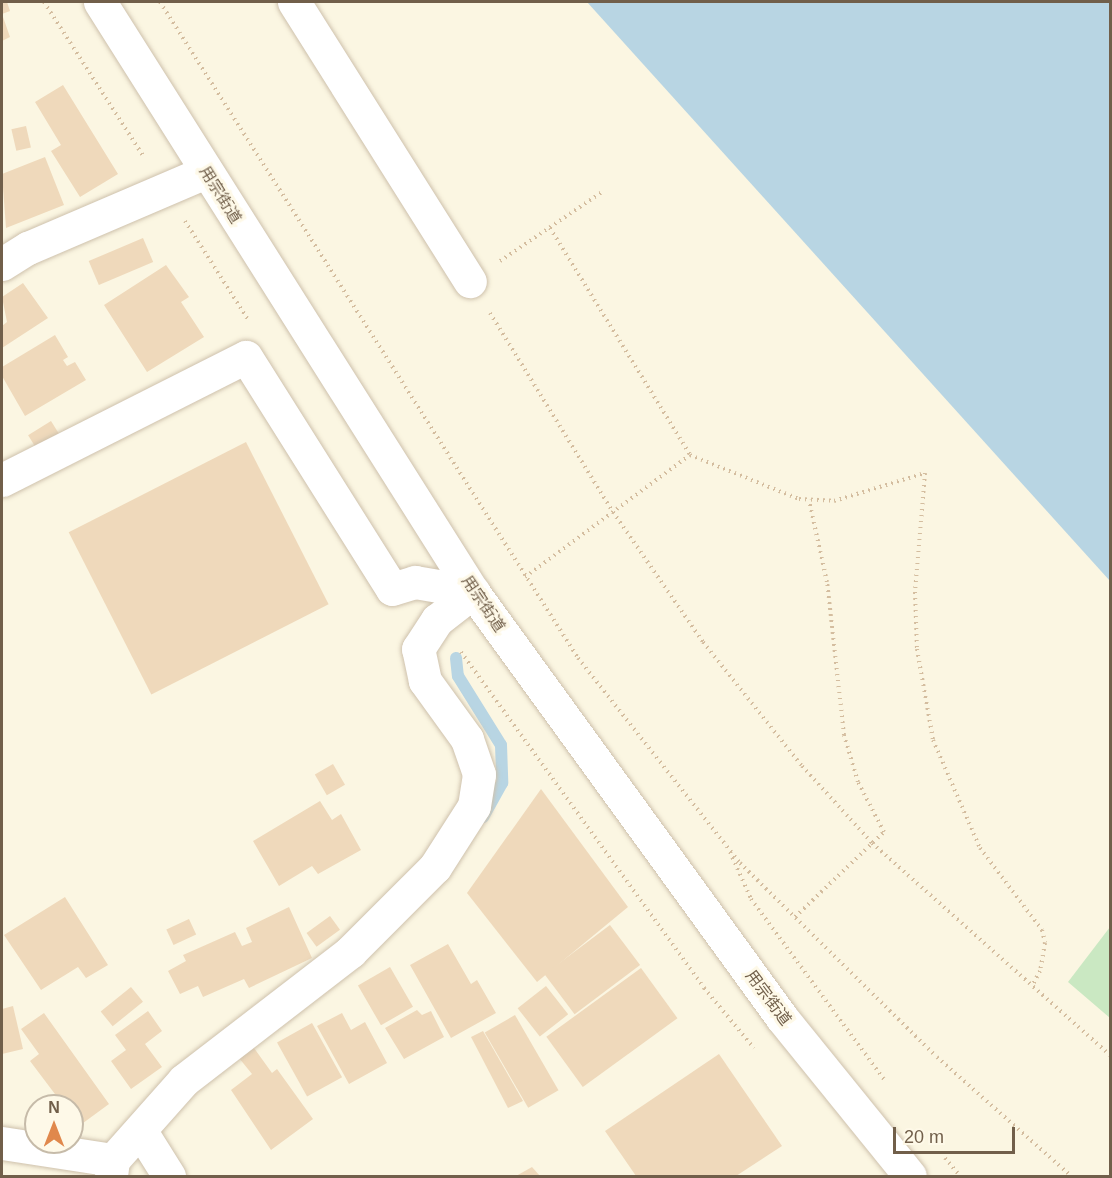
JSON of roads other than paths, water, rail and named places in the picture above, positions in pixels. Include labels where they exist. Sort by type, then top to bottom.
[{"type":"street","name":"用宗街道","points":[[100,2],[205,172],[473,592],[782,1018],[910,1176]]},
{"type":"street","points":[[294,2],[470,281]]},
{"type":"street","points":[[2,264],[28,248],[205,172]]},
{"type":"street","points":[[2,480],[246,357],[392,589],[415,582],[473,592]]},
{"type":"street","points":[[2,1143],[112,1168],[184,1080],[350,952],[435,867],[474,806],[479,774],[467,739],[425,681],[418,649],[437,620],[473,592]]},
{"type":"street","points":[[142,1133],[169,1176]]},
{"type":"water","points":[[587,2],[1110,2],[1110,581]]},
{"type":"waterway","points":[[456,658],[458,676],[501,745],[502,783],[483,817]]}]
